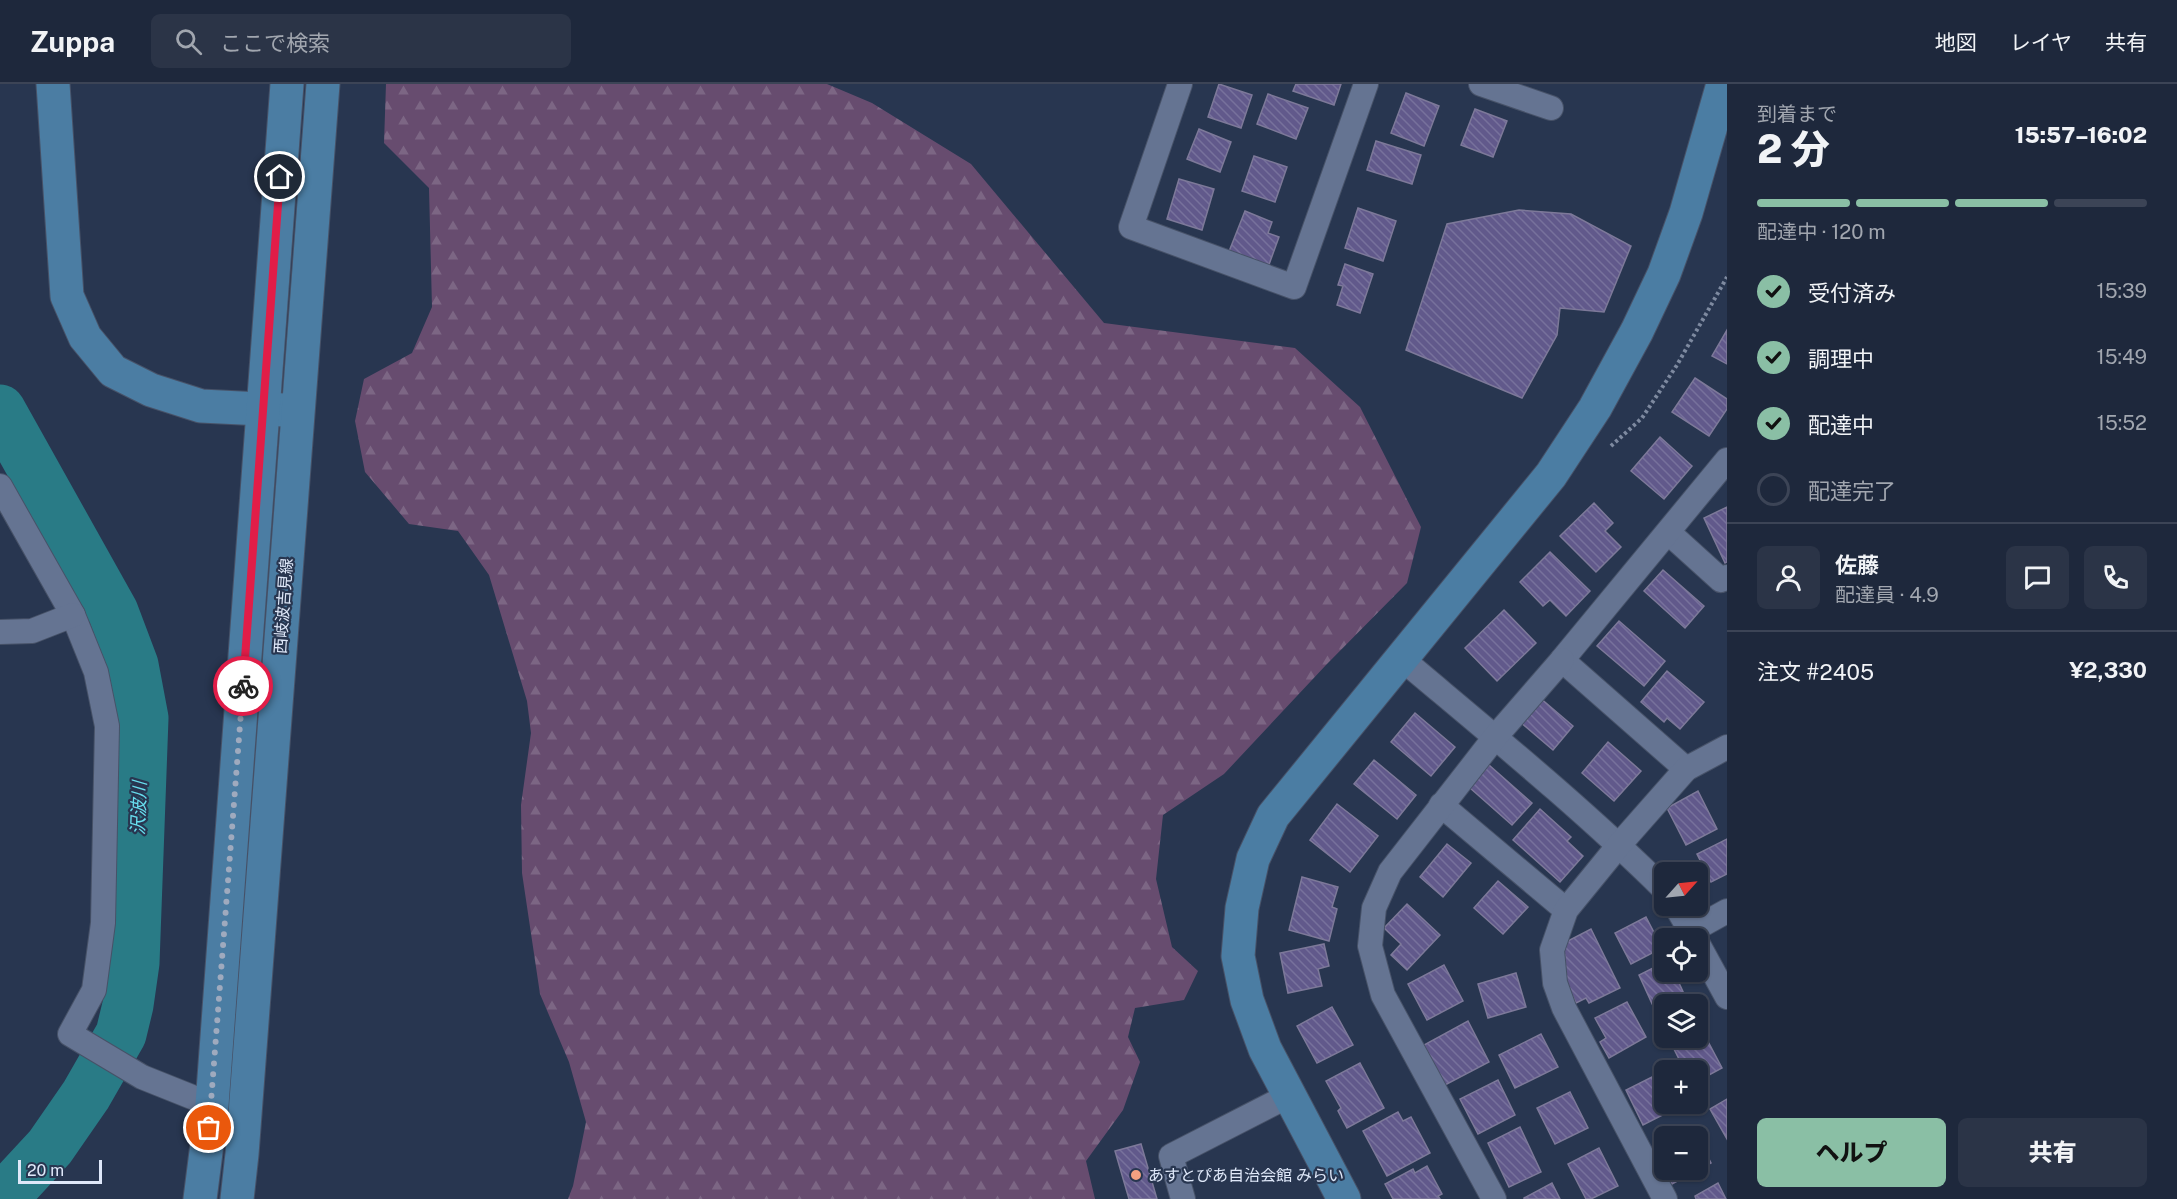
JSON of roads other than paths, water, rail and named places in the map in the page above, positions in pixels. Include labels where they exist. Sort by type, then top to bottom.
[{"type":"main road","points":[[54,84],[68,296],[85,337],[113,371],[151,390],[201,406],[298,411]]},
{"type":"main road","name":"西岐波吉見線","points":[[200,1199],[212,1105],[287,84]]},
{"type":"main road","name":"西岐波吉見線","points":[[237,1199],[323,84]]},
{"type":"main road","points":[[1344,1199],[1265,1049],[1247,1000],[1238,956],[1242,908],[1253,859],[1274,816],[1551,475],[1595,408],[1637,331],[1664,274],[1686,213],[1723,84]]},
{"type":"street","points":[[1180,84],[1131,226],[1294,287],[1366,84]]},
{"type":"street","points":[[1481,84],[1551,108]]},
{"type":"street","points":[[1494,1199],[1383,994],[1370,946],[1374,908],[1390,872],[1441,805],[1496,736],[1669,533],[1727,460]]},
{"type":"street","points":[[0,486],[73,615],[96,672],[107,726],[103,923],[94,990],[70,1034],[142,1077],[212,1105]]},
{"type":"street","points":[[1669,533],[1721,580],[1727,577]]},
{"type":"street","points":[[0,632],[32,631],[73,615]]},
{"type":"street","points":[[1402,658],[1496,736],[1619,845],[1654,879]]},
{"type":"street","points":[[1562,660],[1686,769]]},
{"type":"street","points":[[1665,1199],[1564,1008],[1555,983],[1551,950],[1566,910],[1619,845],[1686,769],[1727,747]]},
{"type":"street","points":[[1441,805],[1566,910]]},
{"type":"street","points":[[1707,928],[1727,911]]},
{"type":"street","points":[[1708,962],[1727,997]]},
{"type":"street","points":[[1183,1199],[1172,1156],[1290,1095]]},
{"type":"waterway","name":"沢波川","points":[[0,410],[113,612],[133,665],[143,718],[134,963],[121,1034],[86,1095],[50,1147],[2,1199]]},
{"type":"place","name":"あすとぴあ自治会館 みらい","points":[[1136,1175]]}]
